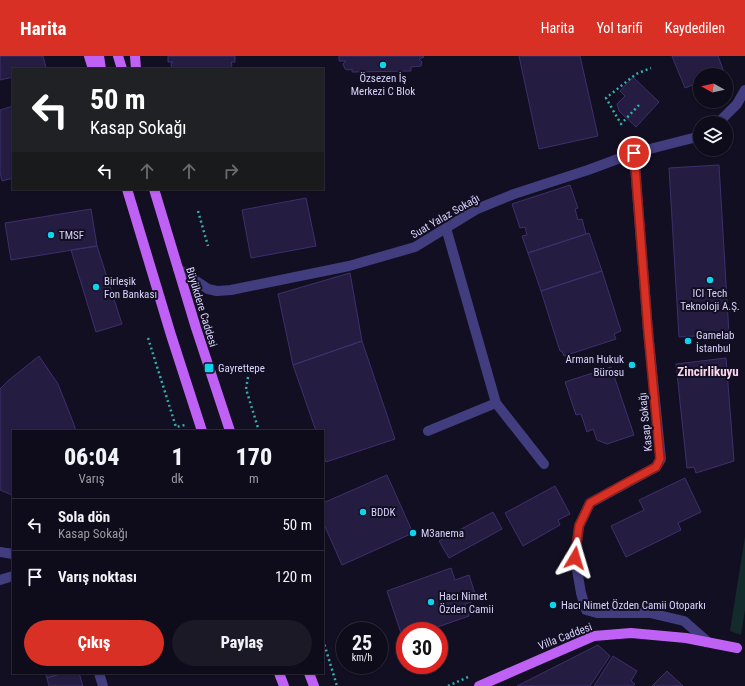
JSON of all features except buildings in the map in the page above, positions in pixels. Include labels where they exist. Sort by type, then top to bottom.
[{"type":"main road","points":[[89,56],[93,68]]},
{"type":"main road","points":[[100,56],[101,68]]},
{"type":"main road","points":[[118,56],[122,68]]},
{"type":"main road","points":[[134,56],[136,68]]},
{"type":"main road","points":[[127,190],[171,336],[202,430]]},
{"type":"main road","name":"Büyükdere Caddesi","points":[[154,190],[230,430]]},
{"type":"main road","name":"Villa Caddesi","points":[[479,686],[594,636],[631,633],[686,638],[737,648]]},
{"type":"main road","points":[[279,674],[284,686]]},
{"type":"main road","points":[[309,674],[314,686]]},
{"type":"street","points":[[725,116],[737,104],[745,90]]},
{"type":"street","name":"Suat Yalaz Sokağı","points":[[178,269],[208,289],[217,292],[348,266],[415,247],[477,209],[514,194],[588,170],[634,153],[693,138]]},
{"type":"street","name":"Kasap Sokağı","points":[[634,153],[660,459],[656,467],[590,503],[579,526],[575,558],[581,593],[586,610],[597,613],[650,613],[684,621],[708,642]]},
{"type":"street","points":[[446,228],[496,403],[544,464]]},
{"type":"street","points":[[428,431],[496,403]]},
{"type":"street","points":[[0,552],[12,554]]},
{"type":"street","points":[[0,580],[12,576]]},
{"type":"street","points":[[99,674],[103,686]]},
{"type":"path","points":[[638,105],[631,115],[621,124],[606,98],[636,74],[651,68]]},
{"type":"path","points":[[198,211],[208,246]]},
{"type":"path","points":[[148,338],[176,428],[199,421]]},
{"type":"path","points":[[248,377],[246,389],[259,430]]},
{"type":"path","points":[[324,643],[337,686]]},
{"type":"green space","points":[[745,536],[745,610],[741,635],[730,631]]},
{"type":"place","name":"Özsezen İş Merkezi C Blok","points":[[383,65]]},
{"type":"place","name":"TMSF","points":[[51,235]]},
{"type":"place","name":"ICI Tech Teknoloji A.Ş.","points":[[710,280]]},
{"type":"place","name":"Birleşik Fon Bankası","points":[[96,287]]},
{"type":"place","name":"Gamelab İstanbul","points":[[688,341]]},
{"type":"place","name":"Arman Hukuk Bürosu","points":[[632,365]]},
{"type":"place","name":"Gayrettepe","points":[[209,368]]},
{"type":"place","name":"BDDK","points":[[363,512]]},
{"type":"place","name":"M3anema","points":[[413,533]]},
{"type":"place","name":"Hacı Nimet Özden Camii","points":[[431,602]]},
{"type":"place","name":"Hacı Nimet Özden Camii Otoparkı","points":[[553,605]]},
{"type":"district","name":"Zincirlikuyu","points":[[708,371]]},
{"type":"route","points":[[575,558],[579,526],[590,503],[656,467],[660,459],[634,153]]}]
